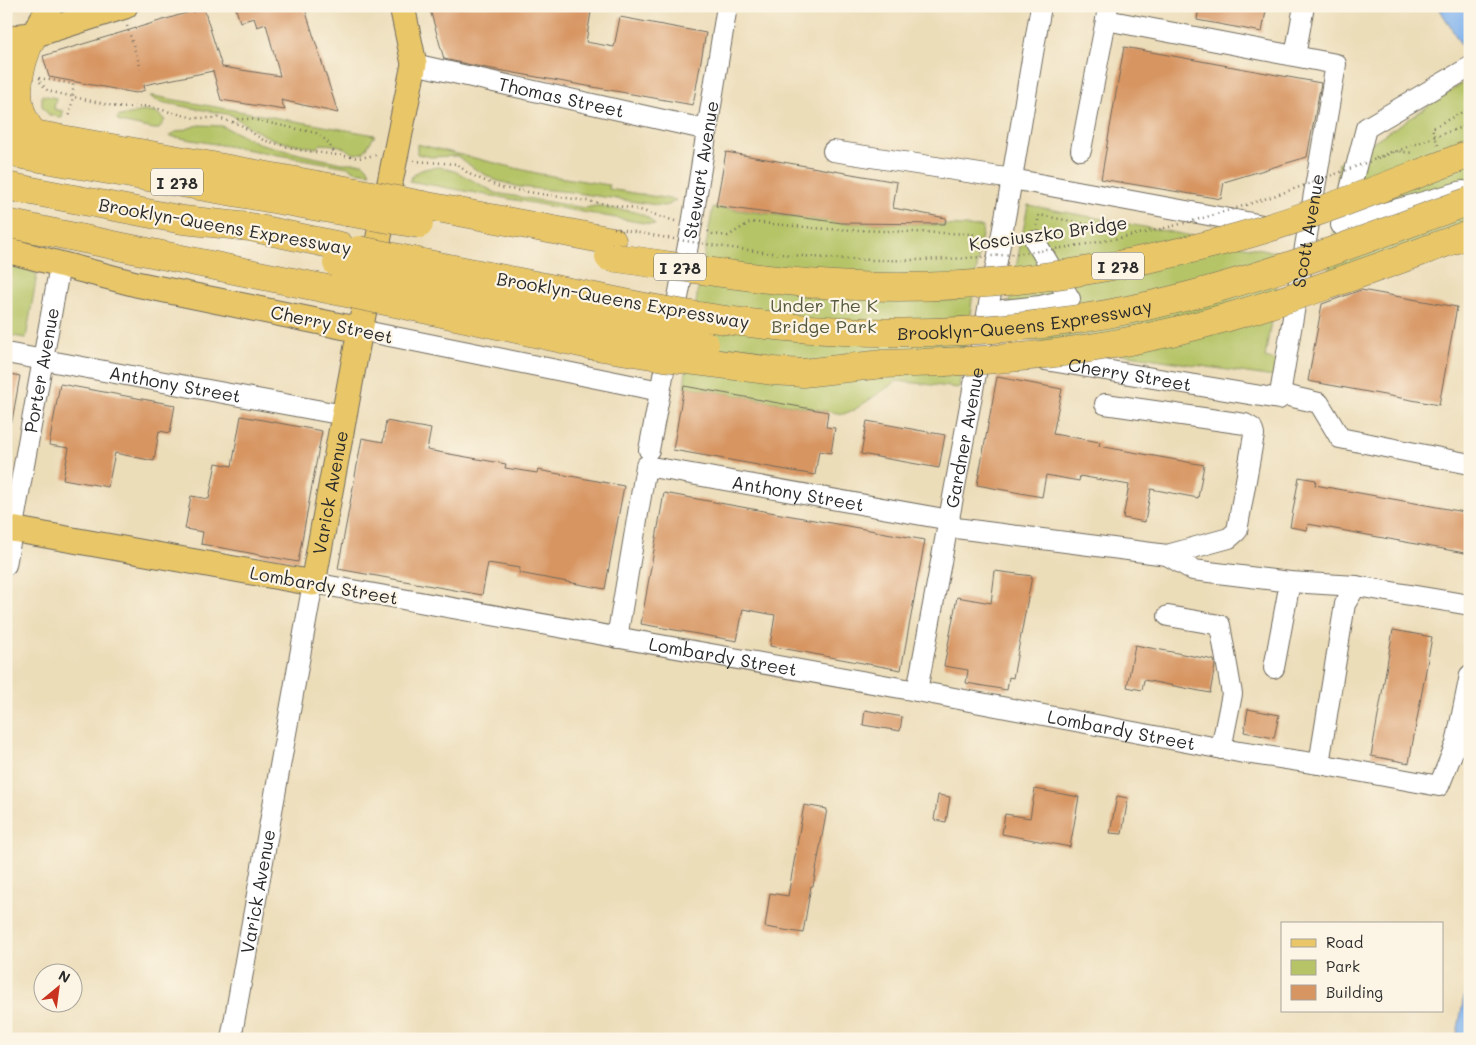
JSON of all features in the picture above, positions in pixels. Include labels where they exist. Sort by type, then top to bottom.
[{"type":"highway","points":[[33,35],[23,63],[17,102],[21,117],[35,135]]},
{"type":"highway","points":[[6,129],[349,202]]},
{"type":"highway","name":"Brooklyn-Queens Expressway","points":[[6,152],[612,242],[751,276],[856,286],[942,286],[1020,280],[1102,269],[1244,235],[1470,154]]},
{"type":"highway","name":"Brooklyn-Queens Expressway","points":[[6,186],[183,220],[246,244],[339,255],[409,282]]},
{"type":"highway","name":"Brooklyn-Queens Expressway","points":[[595,322],[720,320],[809,330],[860,333],[1019,327],[1120,312],[1215,289],[1295,264],[1470,202]]},
{"type":"highway","points":[[6,224],[332,290],[409,282]]},
{"type":"highway","name":"Brooklyn-Queens Expressway","points":[[595,322],[693,361],[803,373],[883,364],[969,362],[1009,358],[1063,352],[1147,337],[1225,318],[1284,300],[1470,234]]},
{"type":"highway","name":"I 278","points":[[409,282],[595,322]]},
{"type":"main road","points":[[33,35],[50,6]]},
{"type":"main road","name":"Varick Avenue","points":[[311,591],[360,330],[414,64],[402,6]]},
{"type":"main road","points":[[6,42],[22,36],[126,15]]},
{"type":"main road","name":"Cherry Street","points":[[6,250],[136,284],[360,330]]},
{"type":"main road","name":"Lombardy Street","points":[[9,529],[311,591]]},
{"type":"street","name":"Stewart Avenue","points":[[617,638],[708,130],[727,6]]},
{"type":"street","name":"Gardner Avenue","points":[[917,691],[1012,179],[1041,6]]},
{"type":"street","points":[[1081,150],[1107,13],[1295,56],[1304,6]]},
{"type":"street","name":"Scott Avenue","points":[[1280,397],[1336,64],[1295,56]]},
{"type":"street","name":"Thomas Street","points":[[414,64],[708,130]]},
{"type":"street","points":[[1470,67],[1366,128],[1341,225],[1470,189]]},
{"type":"street","points":[[833,151],[1012,179],[1307,233]]},
{"type":"street","points":[[1003,310],[1040,306],[1070,299],[1035,241]]},
{"type":"street","name":"Porter Avenue","points":[[6,564],[9,529],[60,265]]},
{"type":"street","name":"Cherry Street","points":[[360,330],[660,391]]},
{"type":"street","name":"Cherry Street","points":[[981,349],[1319,404],[1340,438],[1470,464]]},
{"type":"street","name":"Anthony Street","points":[[6,353],[344,415]]},
{"type":"street","points":[[1105,404],[1245,424],[1252,428],[1254,434],[1237,531],[1229,538],[1167,555]]},
{"type":"street","name":"Anthony Street","points":[[648,458],[949,524],[1167,555]]},
{"type":"street","points":[[1167,555],[1193,570],[1290,582],[1356,586],[1470,605]]},
{"type":"street","points":[[1274,668],[1290,582]]},
{"type":"street","points":[[1319,764],[1345,604],[1356,586]]},
{"type":"street","name":"Lombardy Street","points":[[311,591],[617,638],[917,691],[1221,749],[1319,764],[1439,786],[1456,744],[1470,675]]},
{"type":"street","name":"Varick Avenue","points":[[231,1039],[311,591]]},
{"type":"street","points":[[1168,616],[1220,625],[1232,694],[1221,749]]},
{"type":"path","points":[[126,15],[141,69]]},
{"type":"path","points":[[70,112],[73,96],[73,84],[37,78],[48,91],[73,96],[122,108],[147,106],[194,118],[218,118],[241,125],[263,140],[300,150],[359,158],[380,154],[394,158]]},
{"type":"path","points":[[232,123],[238,119],[251,119],[316,133],[327,141],[334,154]]},
{"type":"path","name":"Kosciuszko Bridge","points":[[612,242],[660,237],[739,249],[829,258],[922,260],[1011,254],[1109,240],[1194,219],[1290,190],[1470,124]]},
{"type":"path","points":[[1372,164],[1375,158],[1392,151],[1412,152],[1419,156]]},
{"type":"path","points":[[1035,241],[1039,215],[1097,226]]},
{"type":"green space","points":[[1470,78],[1470,247],[1419,265],[1329,281],[1339,163]]},
{"type":"green space","points":[[42,95],[56,98],[54,109],[63,111],[62,118],[49,115],[42,106]]},
{"type":"green space","points":[[150,96],[375,135],[364,152],[356,154],[337,145],[321,144],[317,148],[282,142],[249,127],[232,115],[165,103],[155,100]]},
{"type":"green space","points":[[143,111],[157,113],[165,120],[159,129],[120,122],[117,119],[121,116]]},
{"type":"green space","points":[[199,125],[222,126],[258,143],[303,155],[342,163],[363,163],[370,173],[354,171],[348,167],[169,136]]},
{"type":"green space","points":[[417,144],[540,174],[609,185],[609,189],[676,200],[669,205],[663,206],[571,192],[519,187],[495,180],[457,156],[431,157],[417,154]]},
{"type":"green space","points":[[440,167],[457,172],[496,193],[584,208],[599,206],[640,213],[655,225],[409,181],[422,170]]},
{"type":"green space","points":[[1028,205],[1282,253],[1265,358],[1277,361],[1274,377],[1003,336]]},
{"type":"green space","name":"Under The K Bridge Park","points":[[713,207],[842,223],[983,227],[959,388],[897,381],[854,410],[843,414],[684,386],[698,289]]},
{"type":"green space","points":[[6,262],[29,269],[37,275],[26,338],[6,335]]},
{"type":"water","points":[[1438,6],[1470,6],[1470,60]]},
{"type":"water","points":[[1470,965],[1470,1039],[1456,1039]]},
{"type":"building","points":[[235,6],[304,6],[338,113],[281,100],[285,110],[221,100],[213,71],[144,85],[145,90],[136,93],[49,77],[43,56],[204,9],[222,67],[280,76],[266,24],[257,27],[254,18],[240,22]]},
{"type":"building","points":[[429,6],[592,6],[586,42],[614,47],[620,17],[706,33],[693,105],[444,59]]},
{"type":"building","points":[[1199,6],[1267,6],[1262,32],[1197,20]]},
{"type":"building","points":[[1124,47],[1321,83],[1307,157],[1224,182],[1221,199],[1101,179]]},
{"type":"building","points":[[726,152],[897,182],[893,208],[946,218],[945,224],[842,223],[716,206]]},
{"type":"building","points":[[1361,290],[1457,307],[1439,405],[1308,381],[1322,304]]},
{"type":"building","points":[[6,373],[20,376],[12,421],[6,421]]},
{"type":"building","points":[[997,377],[1062,389],[1053,434],[1100,442],[1099,446],[1204,465],[1198,498],[1151,489],[1145,522],[1123,518],[1129,485],[1080,476],[1079,481],[1046,475],[1042,497],[977,485]]},
{"type":"building","points":[[60,384],[175,405],[170,433],[159,431],[154,461],[115,453],[108,487],[63,479],[69,448],[49,445]]},
{"type":"building","points":[[684,386],[828,412],[826,427],[835,428],[831,453],[819,451],[815,475],[673,450]]},
{"type":"building","points":[[241,416],[322,431],[298,562],[201,544],[203,532],[185,529],[191,496],[209,499],[216,463],[232,466]]},
{"type":"building","points":[[386,421],[431,429],[427,450],[506,464],[505,468],[537,473],[538,470],[624,486],[605,589],[519,573],[520,568],[488,563],[482,595],[338,569],[362,438],[383,442]]},
{"type":"building","points":[[867,421],[945,435],[939,468],[861,454]]},
{"type":"building","points":[[1299,477],[1316,480],[1315,485],[1470,513],[1470,554],[1308,524],[1307,530],[1290,527]]},
{"type":"building","points":[[664,493],[925,540],[901,670],[770,646],[775,615],[743,609],[737,641],[641,624]]},
{"type":"building","points":[[995,571],[1032,576],[1013,678],[1009,677],[1007,690],[966,683],[968,670],[944,666],[957,597],[991,603]]},
{"type":"building","points":[[1393,630],[1432,637],[1409,763],[1371,756]]},
{"type":"building","points":[[1135,645],[1214,660],[1215,666],[1210,693],[1144,680],[1142,690],[1127,687]]},
{"type":"building","points":[[1248,709],[1279,715],[1274,738],[1244,732]]},
{"type":"building","points":[[865,710],[902,717],[900,731],[863,725]]},
{"type":"building","points":[[1035,789],[1079,797],[1070,847],[1002,834],[1005,814],[1030,818]]},
{"type":"building","points":[[938,795],[950,797],[946,822],[934,820]]},
{"type":"building","points":[[1117,796],[1128,798],[1122,834],[1110,833]]},
{"type":"building","points":[[804,805],[827,809],[803,933],[765,927],[770,893],[788,896]]}]
